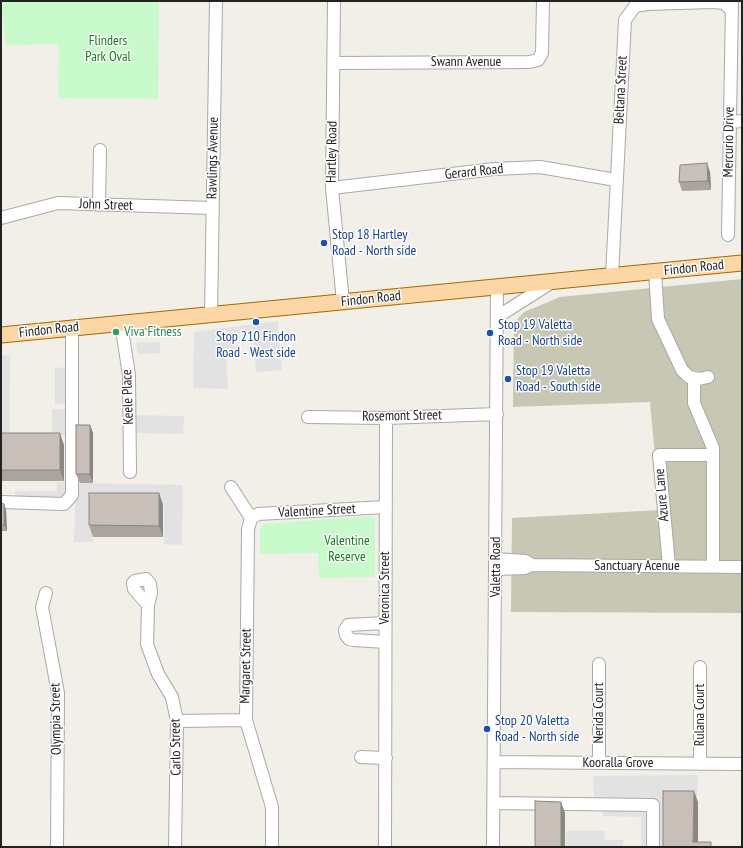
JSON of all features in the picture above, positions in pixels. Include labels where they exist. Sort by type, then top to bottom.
[{"type":"main road","name":"Findon Road","points":[[1,335],[742,263]]},
{"type":"street","name":"Rawlings Avenue","points":[[211,315],[216,1]]},
{"type":"street","name":"Hartley Road","points":[[334,1],[332,188],[343,302]]},
{"type":"street","name":"Swann Avenue","points":[[334,63],[529,62],[538,60],[542,53],[543,1]]},
{"type":"street","name":"Beltana Street","points":[[612,276],[625,20],[636,6],[654,3],[713,2],[724,3],[731,6]]},
{"type":"street","name":"Mercurio Drive","points":[[728,235],[731,6]]},
{"type":"street","points":[[730,122],[742,121]]},
{"type":"street","points":[[99,205],[100,150]]},
{"type":"street","name":"Gerard Road","points":[[332,188],[494,169],[540,167],[616,180]]},
{"type":"street","name":"John Street","points":[[1,218],[58,204],[212,208]]},
{"type":"street","points":[[655,272],[658,319],[682,370],[689,377],[708,377]]},
{"type":"street","points":[[497,317],[553,281]]},
{"type":"street","name":"Valetta Road","points":[[493,847],[497,287]]},
{"type":"street","name":"Keele Place","points":[[122,323],[129,376],[130,472]]},
{"type":"street","points":[[1,502],[64,504],[72,495],[72,328]]},
{"type":"street","points":[[694,378],[694,403],[714,448],[713,566]]},
{"type":"street","name":"Rosemont Street","points":[[308,417],[386,418],[496,414]]},
{"type":"street","name":"Veronica Street","points":[[385,847],[386,418]]},
{"type":"street","name":"Azure Lane","points":[[669,566],[659,455],[713,455]]},
{"type":"street","points":[[231,487],[251,518]]},
{"type":"street","name":"Valentine Street","points":[[251,518],[258,514],[385,507]]},
{"type":"street","name":"Margaret Street","points":[[251,518],[248,530],[246,720],[272,808],[272,847]]},
{"type":"street","name":"Sanctuary Acenue","points":[[496,564],[525,562],[532,565],[742,567]]},
{"type":"street","name":"Olympia Street","points":[[46,592],[42,607],[58,693],[57,847]]},
{"type":"street","name":"Carlo Street","points":[[148,605],[148,644],[158,674],[172,697],[177,721],[176,847]]},
{"type":"street","points":[[385,623],[348,625],[345,630],[349,639],[385,642]]},
{"type":"street","name":"Nerida Court","points":[[599,763],[600,664]]},
{"type":"street","name":"Rulana Court","points":[[700,667],[700,764]]},
{"type":"street","points":[[177,721],[246,720]]},
{"type":"street","points":[[361,757],[386,758]]},
{"type":"street","name":"Kooralla Grove","points":[[494,762],[742,764]]},
{"type":"street","points":[[494,803],[653,805],[653,847]]},
{"type":"shaded area","points":[[742,279],[742,613],[511,612],[512,518],[660,510],[650,402],[513,407],[514,323],[524,312],[560,297]]},
{"type":"shaded area","points":[[278,321],[282,370],[256,372],[253,333],[235,334],[235,353],[226,354],[228,389],[193,388],[194,332]]},
{"type":"shaded area","points":[[160,342],[160,353],[138,354],[136,343]]},
{"type":"shaded area","points":[[1,355],[10,356],[9,438],[1,438]]},
{"type":"shaded area","points":[[71,367],[70,404],[55,404],[55,368]]},
{"type":"shaded area","points":[[52,409],[66,409],[66,436],[52,435]]},
{"type":"shaded area","points":[[135,415],[184,416],[183,434],[135,433]]},
{"type":"shaded area","points":[[57,482],[67,482],[68,507],[15,507],[15,491],[57,491]]},
{"type":"shaded area","points":[[76,483],[183,485],[182,545],[164,544],[164,504],[93,504],[93,542],[74,542]]},
{"type":"shaded area","points":[[698,775],[697,798],[667,798],[667,847],[641,847],[641,817],[603,816],[603,810],[594,798],[593,776]]},
{"type":"shaded area","points":[[566,831],[605,831],[604,840],[623,840],[623,847],[566,847]]},
{"type":"green space","name":"Flinders Park Oval","points":[[1,1],[159,1],[158,99],[58,98],[59,44],[6,45]]},
{"type":"green space","name":"Valentine Reserve","points":[[371,516],[375,519],[375,577],[319,578],[318,553],[260,554],[260,528],[264,524]]},
{"type":"building","points":[[707,163],[708,181],[679,182],[680,165]]},
{"type":"building","points":[[76,425],[90,425],[90,474],[76,474]]},
{"type":"building","points":[[1,433],[60,433],[60,470],[1,470]]},
{"type":"building","points":[[89,493],[159,493],[159,526],[89,525]]},
{"type":"building","points":[[1,503],[4,504],[4,525],[1,525]]},
{"type":"building","points":[[663,791],[694,791],[693,842],[711,842],[711,847],[663,847]]},
{"type":"building","points":[[535,801],[561,802],[561,847],[535,847]]},
{"type":"place","name":"Stop 18 Hartley Road - North side","points":[[324,243]]},
{"type":"place","name":"Stop 210 Findon Road - West side","points":[[256,322]]},
{"type":"place","name":"Viva Fitness","points":[[116,332]]},
{"type":"place","name":"Stop 19 Valetta Road - North side","points":[[490,333]]},
{"type":"place","name":"Stop 19 Valetta Road - South side","points":[[508,379]]},
{"type":"place","name":"Stop 20 Valetta Road - North side","points":[[487,729]]}]
